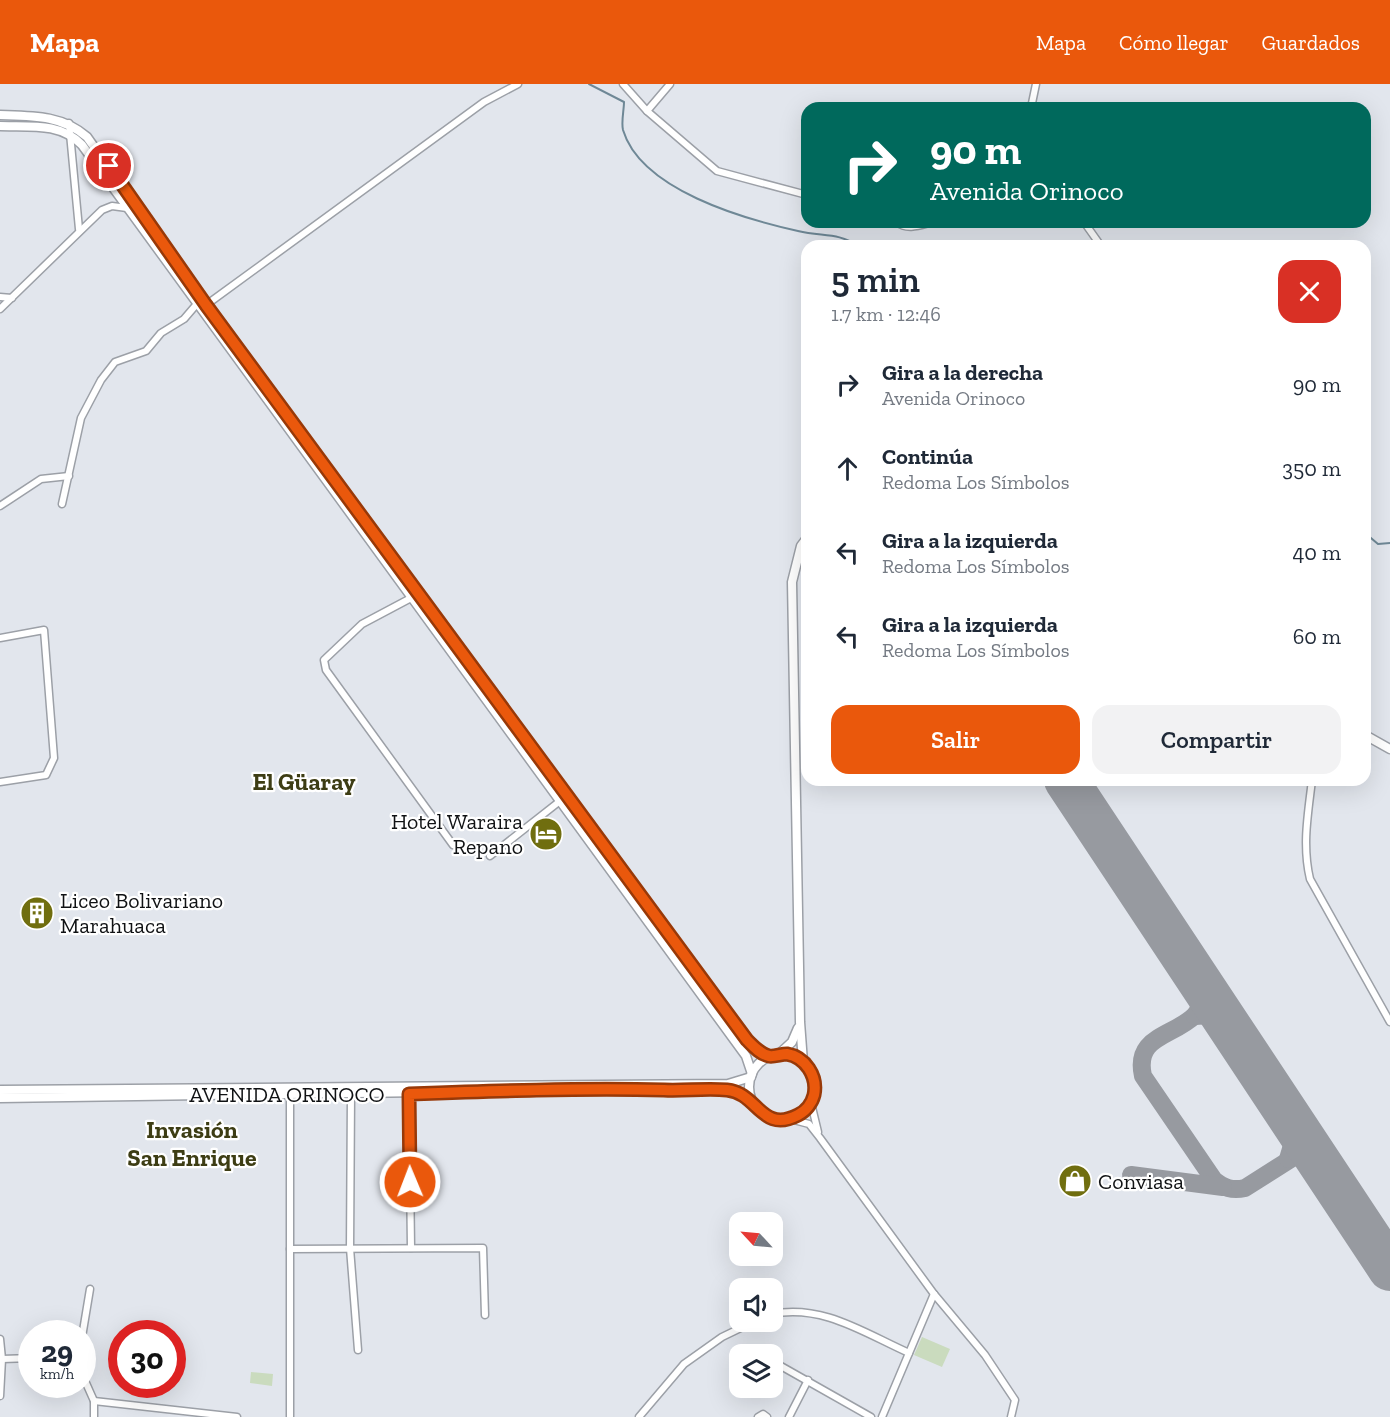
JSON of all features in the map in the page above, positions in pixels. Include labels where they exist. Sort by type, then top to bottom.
[{"type":"street","points":[[62,504],[81,417],[101,380],[116,362],[146,351],[161,333],[184,319],[484,102],[518,84]]},
{"type":"street","points":[[624,84],[647,111],[717,171],[801,193]]},
{"type":"street","points":[[647,111],[670,84]]},
{"type":"street","points":[[1032,102],[1036,84]]},
{"type":"street","points":[[0,115],[52,118],[69,123],[87,137],[201,305],[411,598],[746,1056],[751,1075],[751,1100],[763,1114],[772,1119],[790,1119],[809,1124],[934,1294],[986,1356],[1012,1393],[1015,1406],[1011,1417]]},
{"type":"street","points":[[69,123],[79,229]]},
{"type":"street","points":[[0,126],[53,128],[69,134],[82,145],[747,1040],[754,1048],[774,1055],[787,1054],[803,1062]]},
{"type":"street","points":[[0,309],[79,229],[102,210],[112,206],[127,208]]},
{"type":"street","points":[[0,297],[12,298]]},
{"type":"street","points":[[0,506],[41,479],[69,476]]},
{"type":"street","points":[[801,546],[792,582],[800,1022],[803,1062],[814,1080],[811,1103],[820,1138]]},
{"type":"street","points":[[411,598],[362,624],[324,660],[326,670],[453,844]]},
{"type":"street","points":[[0,638],[44,630],[54,758],[46,775],[0,782]]},
{"type":"street","points":[[1371,738],[1390,749]]},
{"type":"street","points":[[1311,786],[1305,835],[1305,859],[1310,879],[1390,1022]]},
{"type":"street","points":[[490,856],[560,801]]},
{"type":"street","points":[[751,1075],[759,1063],[774,1055],[795,1037],[800,1022]]},
{"type":"street","name":"AVENIDA ORINOCO","points":[[0,1090],[728,1084],[751,1075]]},
{"type":"street","points":[[290,1089],[290,1417]]},
{"type":"street","name":"AVENIDA ORINOCO","points":[[0,1098],[290,1089],[351,1094],[631,1089],[729,1090],[751,1100]]},
{"type":"street","points":[[351,1094],[350,1248],[358,1350]]},
{"type":"street","points":[[409,1094],[411,1248]]},
{"type":"street","points":[[790,1119],[802,1113],[811,1103]]},
{"type":"street","points":[[290,1249],[483,1248],[485,1315]]},
{"type":"street","points":[[85,1320],[90,1289]]},
{"type":"street","points":[[882,1417],[934,1294]]},
{"type":"street","points":[[783,1312],[821,1313],[909,1353]]},
{"type":"street","points":[[639,1417],[684,1364],[732,1332]]},
{"type":"street","points":[[0,1339],[2,1359],[0,1396]]},
{"type":"street","points":[[2,1359],[18,1358]]},
{"type":"street","points":[[783,1367],[871,1417]]},
{"type":"street","points":[[789,1417],[808,1380]]},
{"type":"street","points":[[93,1398],[93,1417]]},
{"type":"street","points":[[94,1401],[237,1417]]},
{"type":"street","points":[[758,1417],[763,1414],[767,1417]]},
{"type":"green space","points":[[922,1337],[950,1349],[942,1367],[914,1355]]},
{"type":"green space","points":[[251,1372],[273,1374],[272,1386],[250,1383]]},
{"type":"waterway","points":[[589,84],[624,102],[623,130],[633,151],[650,169],[672,185],[724,210],[750,219],[846,240]]},
{"type":"waterway","points":[[1371,538],[1378,544],[1390,543]]},
{"type":"taxiway","points":[[1201,984],[1197,1013],[1149,1045],[1142,1063],[1143,1076],[1214,1180],[1225,1187],[1245,1188],[1294,1157],[1317,1161]]},
{"type":"taxiway","points":[[1195,1016],[1211,1015],[1226,1022]]},
{"type":"taxiway","points":[[1288,1159],[1293,1142],[1293,1123]]},
{"type":"taxiway","points":[[1131,1175],[1223,1187]]},
{"type":"taxiway","points":[[1381,1256],[1390,1251]]},
{"type":"runway","points":[[1070,786],[1390,1269]]},
{"type":"place","name":"Hotel Waraira Repano","points":[[546,834]]},
{"type":"place","name":"Liceo Bolivariano Marahuaca","points":[[37,913]]},
{"type":"place","name":"Conviasa","points":[[1075,1181]]},
{"type":"district","name":"El Güaray","points":[[304,782]]},
{"type":"district","name":"Invasión San Enrique","points":[[192,1144]]},
{"type":"route","points":[[109,166],[206,305],[747,1040],[754,1048],[770,1056],[787,1054],[796,1057],[808,1066],[814,1080],[814,1096],[811,1103],[802,1113],[790,1119],[781,1120],[772,1119],[763,1114],[751,1100],[729,1090],[505,1090],[409,1094],[410,1182]]}]
